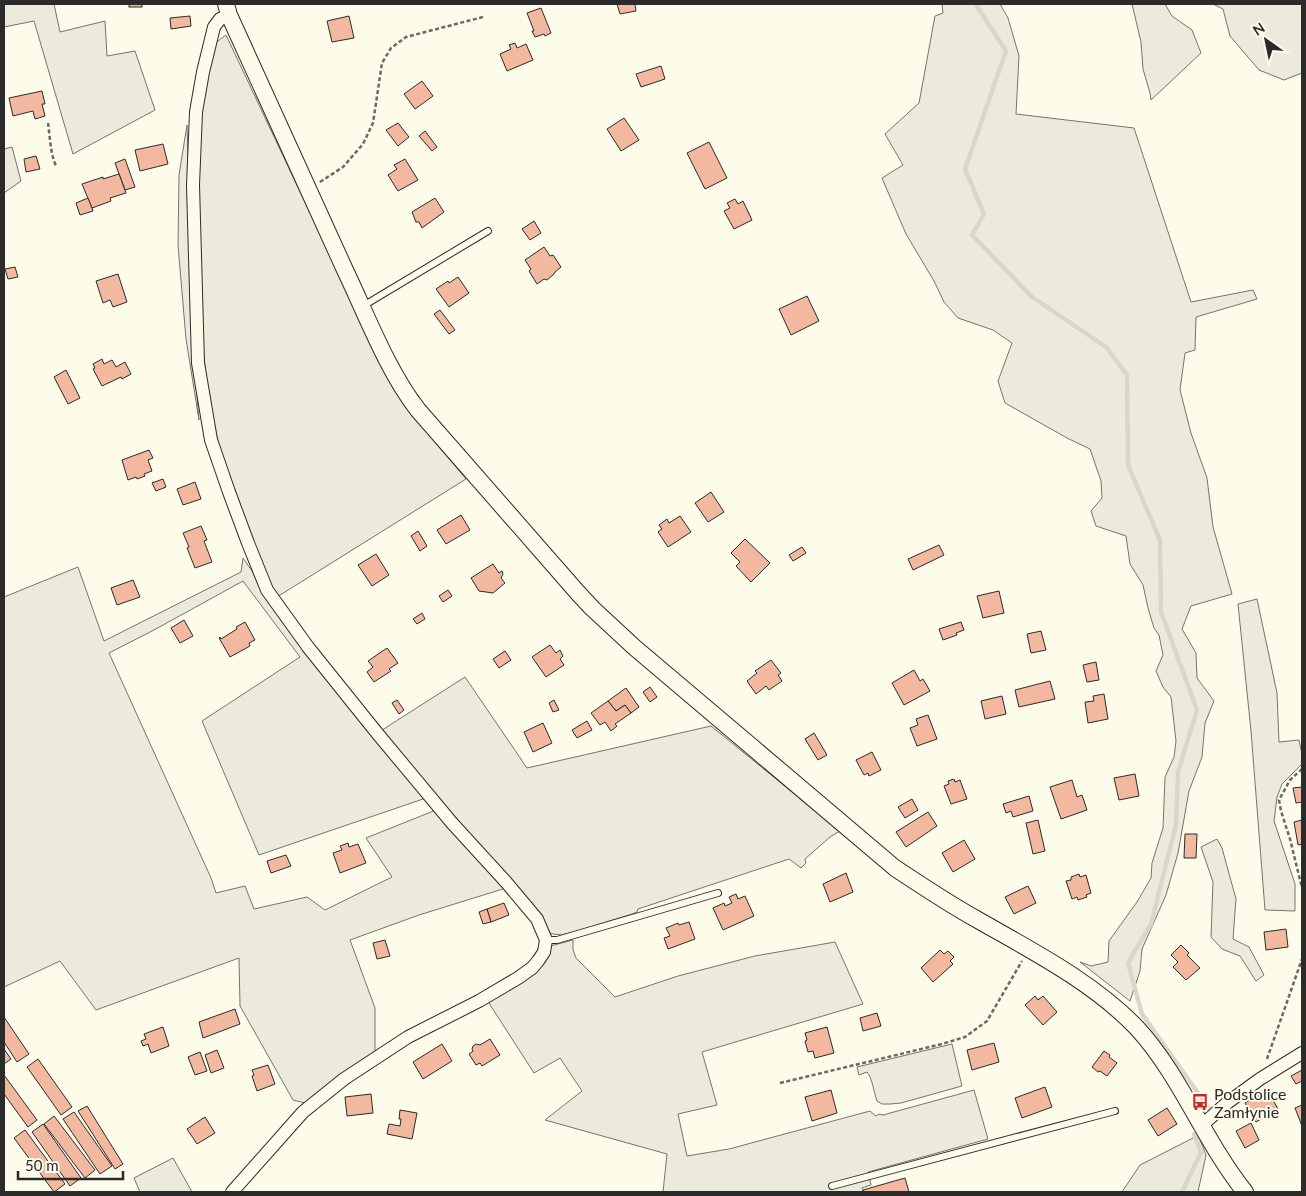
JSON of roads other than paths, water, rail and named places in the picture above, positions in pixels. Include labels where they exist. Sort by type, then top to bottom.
[{"type":"street","points":[[227,9],[362,306],[400,385],[418,410],[592,608],[634,647],[895,868],[977,920],[1030,949],[1083,983],[1119,1011],[1152,1047],[1230,1174],[1244,1192]]},
{"type":"street","points":[[227,9],[214,27],[202,72],[196,112],[193,185],[198,363],[212,440],[229,492],[268,590],[290,622],[323,666],[452,823],[537,919],[546,940],[544,952],[525,972],[479,1001],[408,1037],[344,1079],[303,1112],[232,1192]]},
{"type":"street","points":[[1201,1126],[1227,1103],[1302,1052]]},
{"type":"lane","points":[[362,306],[488,230]]},
{"type":"lane","points":[[546,940],[557,940],[718,893]]},
{"type":"lane","points":[[832,1186],[1115,1111]]},
{"type":"waterway","points":[[976,4],[1006,51],[965,169],[984,214],[972,235],[1032,297],[1106,347],[1127,375],[1128,465],[1160,540],[1161,612],[1197,710],[1178,772],[1176,825],[1151,924],[1128,963],[1142,1014],[1210,1110]]},
{"type":"waterway","points":[[1182,1192],[1201,1152],[1194,1134]]},
{"type":"place","name":"Podstolice Zamłynie","points":[[1200,1102]]}]
